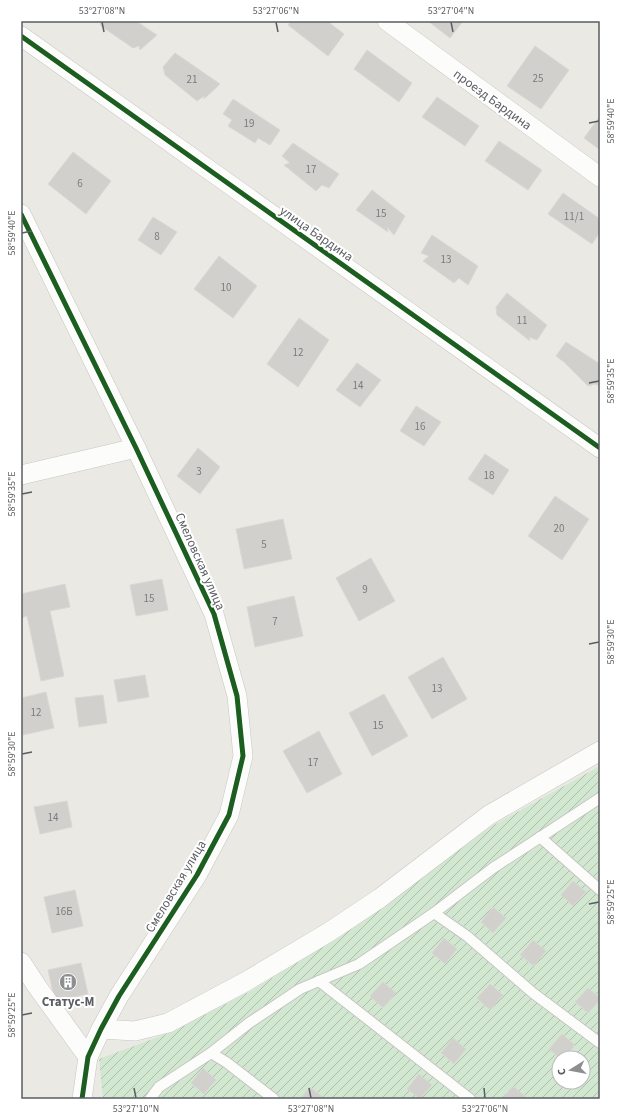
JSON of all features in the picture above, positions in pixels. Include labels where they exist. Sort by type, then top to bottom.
[{"type":"street","name":"проезд Бардина","points":[[387,21],[600,177]]},
{"type":"street","name":"улица Бардина","points":[[21,36],[600,448]]},
{"type":"street","name":"Смеловская улица","points":[[21,214],[136,448],[214,614],[237,696],[244,756],[229,815],[198,875],[119,996],[101,1029],[88,1057],[82,1099]]},
{"type":"street","points":[[21,476],[136,448]]},
{"type":"street","points":[[101,1029],[135,1031],[168,1023],[245,982],[329,932],[380,898],[490,816],[600,751]]},
{"type":"street","points":[[21,962],[88,1057]]},
{"type":"lane","points":[[150,1099],[159,1087],[211,1053],[249,1023],[300,989],[359,964],[434,913],[493,868],[600,798]]},
{"type":"lane","points":[[540,837],[600,890]]},
{"type":"lane","points":[[434,913],[467,936],[533,993],[600,1043]]},
{"type":"lane","points":[[319,981],[470,1099]]},
{"type":"lane","points":[[211,1053],[226,1062],[274,1099]]},
{"type":"green space","points":[[600,766],[600,1099],[103,1099],[99,1059],[169,1033],[249,992],[332,941],[494,825]]},
{"type":"building","points":[[100,21],[136,21],[157,35],[140,50],[139,46],[133,48],[101,26]]},
{"type":"building","points":[[291,21],[327,21],[344,34],[328,56],[288,25]]},
{"type":"building","points":[[428,21],[463,21],[450,38]]},
{"type":"building","points":[[535,46],[569,70],[541,109],[507,86]]},
{"type":"building","points":[[367,50],[412,83],[399,102],[354,69]]},
{"type":"building","points":[[175,53],[220,84],[204,99],[204,96],[197,101],[165,75],[163,67]]},
{"type":"building","points":[[437,97],[479,126],[465,146],[422,117]]},
{"type":"building","points":[[233,99],[280,130],[270,145],[258,138],[255,143],[228,126],[232,120],[223,114]]},
{"type":"building","points":[[600,116],[600,150],[584,138]]},
{"type":"building","points":[[499,141],[542,170],[528,190],[485,161]]},
{"type":"building","points":[[293,143],[339,174],[329,188],[322,185],[316,191],[284,165],[290,163],[282,156]]},
{"type":"building","points":[[73,152],[111,181],[86,214],[48,184]]},
{"type":"building","points":[[372,190],[405,216],[394,235],[387,227],[388,232],[356,210]]},
{"type":"building","points":[[563,193],[600,219],[600,232],[592,244],[548,214]]},
{"type":"building","points":[[153,217],[177,232],[161,255],[138,240]]},
{"type":"building","points":[[432,235],[478,266],[468,285],[459,278],[454,283],[423,261],[429,256],[421,253]]},
{"type":"building","points":[[219,256],[257,286],[233,318],[194,289]]},
{"type":"building","points":[[507,293],[547,325],[537,340],[529,337],[530,341],[497,315],[496,307]]},
{"type":"building","points":[[299,318],[329,340],[298,387],[267,364]]},
{"type":"building","points":[[566,342],[600,364],[600,386],[595,384],[588,386],[556,356]]},
{"type":"building","points":[[357,363],[381,380],[360,407],[336,390]]},
{"type":"building","points":[[416,406],[441,422],[424,446],[400,431]]},
{"type":"building","points":[[198,448],[220,467],[200,494],[177,476]]},
{"type":"building","points":[[485,454],[509,470],[493,495],[468,479]]},
{"type":"building","points":[[555,496],[589,519],[562,560],[528,536]]},
{"type":"building","points":[[283,519],[292,559],[244,569],[236,529]]},
{"type":"building","points":[[371,558],[395,601],[359,621],[336,578]]},
{"type":"building","points":[[162,579],[168,610],[136,616],[130,585]]},
{"type":"building","points":[[65,584],[70,607],[50,611],[64,676],[41,681],[27,616],[21,618],[21,594]]},
{"type":"building","points":[[294,596],[303,636],[255,647],[247,607]]},
{"type":"building","points":[[443,657],[467,699],[432,719],[408,677]]},
{"type":"building","points":[[145,675],[149,697],[118,702],[114,680]]},
{"type":"building","points":[[46,692],[54,728],[23,735],[21,727],[21,698]]},
{"type":"building","points":[[384,694],[408,736],[372,756],[349,713]]},
{"type":"building","points":[[103,695],[107,723],[79,727],[75,698]]},
{"type":"building","points":[[319,731],[342,774],[307,793],[283,751]]},
{"type":"building","points":[[67,801],[72,827],[40,834],[34,807]]},
{"type":"building","points":[[573,881],[586,892],[573,906],[561,895]]},
{"type":"building","points":[[75,890],[83,926],[52,933],[44,897]]},
{"type":"building","points":[[493,907],[506,918],[493,933],[481,922]]},
{"type":"building","points":[[444,938],[457,949],[445,964],[432,953]]},
{"type":"building","points":[[533,940],[546,951],[534,966],[520,955]]},
{"type":"building","name":"Статус-М","points":[[81,963],[88,994],[55,1001],[48,970]]},
{"type":"building","points":[[383,982],[396,993],[383,1008],[370,996]]},
{"type":"building","points":[[490,984],[503,995],[490,1010],[477,998]]},
{"type":"building","points":[[588,988],[600,998],[600,1000],[588,1013],[575,1002]]},
{"type":"building","points":[[562,1034],[575,1045],[571,1050],[551,1051],[549,1049]]},
{"type":"building","points":[[453,1038],[466,1049],[454,1064],[441,1053]]},
{"type":"building","points":[[203,1068],[216,1080],[204,1094],[191,1083]]},
{"type":"building","points":[[419,1074],[432,1085],[420,1099],[407,1089]]},
{"type":"building","points":[[513,1086],[526,1097],[524,1099],[502,1099]]},
{"type":"building","points":[[310,1087],[324,1098],[300,1099]]},
{"type":"cycle path","points":[[21,36],[600,448]]},
{"type":"cycle path","points":[[21,214],[136,448],[214,614],[237,696],[243,756],[229,815],[197,875],[119,996],[101,1029],[88,1057],[82,1099]]},
{"type":"place","name":"Статус-М","points":[[68,982]]}]
